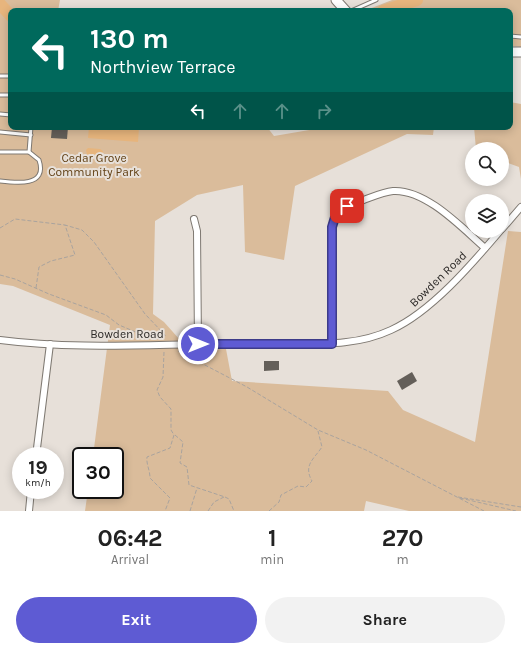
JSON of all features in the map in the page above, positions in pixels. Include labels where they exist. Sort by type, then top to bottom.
[{"type":"street","points":[[336,0],[343,8]]},
{"type":"street","points":[[332,344],[332,227],[336,214],[343,208],[389,191],[404,192],[437,207],[485,248]]},
{"type":"street","name":"Bowden Road","points":[[509,221],[521,207]]},
{"type":"street","points":[[194,219],[197,231],[198,344]]},
{"type":"street","name":"Bowden Road","points":[[0,340],[50,344],[332,344],[373,337],[410,320],[457,278],[494,238]]},
{"type":"street","points":[[37,447],[50,344]]},
{"type":"street","points":[[29,511],[30,499]]},
{"type":"lane","points":[[358,8],[376,0]]},
{"type":"lane","points":[[29,152],[31,130]]},
{"type":"lane","points":[[0,132],[30,135]]},
{"type":"lane","points":[[0,152],[29,152],[39,160],[41,170],[32,181],[23,184],[0,181]]},
{"type":"path","points":[[0,228],[15,219],[65,225],[82,230],[94,242],[145,314],[165,335],[162,377],[158,390],[160,397],[171,409],[171,430],[174,435],[183,442],[180,463],[186,467],[189,485],[229,499],[234,511]]},
{"type":"path","points":[[36,288],[39,267],[50,261],[70,258],[76,255],[65,225]]},
{"type":"path","points":[[268,511],[279,502],[281,495],[298,486],[306,487],[312,481],[309,475],[311,459],[322,447],[318,430],[366,450],[459,498],[516,511]]},
{"type":"path","points":[[165,511],[170,498],[150,478],[150,470],[146,463],[147,457],[170,448],[174,435]]},
{"type":"path","points":[[190,511],[198,488]]},
{"type":"path","points":[[440,488],[484,511]]},
{"type":"path","points":[[208,511],[214,502],[225,497]]},
{"type":"path","points":[[458,497],[521,507]]},
{"type":"green space","name":"Cedar Grove Community Park","points":[[0,0],[60,0],[59,8],[8,8],[8,130],[269,130],[274,136],[309,130],[434,130],[433,135],[407,134],[295,186],[284,260],[245,252],[243,185],[197,195],[155,221],[153,314],[164,322],[189,350],[226,349],[232,381],[388,391],[403,410],[475,442],[507,238],[509,238],[509,231],[521,232],[521,511],[409,511],[366,501],[364,511],[85,511],[87,499],[124,499],[124,447],[94,447],[110,325],[13,286],[0,284]]},
{"type":"green space","points":[[392,0],[521,0],[521,47],[513,46],[513,8],[372,8]]},
{"type":"green space","points":[[513,103],[521,104],[521,179],[519,167],[509,163],[509,142],[475,142],[474,130],[513,130]]},
{"type":"shaded area","points":[[89,130],[139,130],[138,142],[88,138]]},
{"type":"shaded area","points":[[88,148],[100,149],[103,151],[103,154],[100,156],[87,155],[86,150]]},
{"type":"building","points":[[52,130],[68,130],[67,139],[51,138]]},
{"type":"building","points":[[264,361],[279,361],[279,370],[264,371]]},
{"type":"building","points":[[412,372],[417,381],[402,390],[397,381]]},
{"type":"waterway","points":[[392,8],[417,0]]},
{"type":"waterway","points":[[0,4],[8,13]]},
{"type":"route","points":[[198,344],[332,344],[332,223],[336,214],[347,206]]}]
